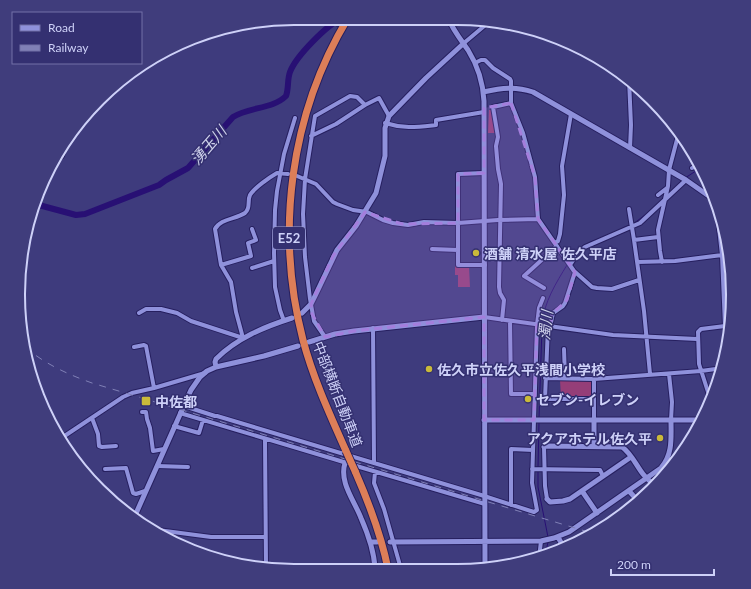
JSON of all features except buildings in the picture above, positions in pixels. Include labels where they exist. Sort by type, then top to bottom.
[{"type":"highway","name":"中部横断自動車道","points":[[336,25],[327,57],[312,96],[301,133],[292,180],[289,242],[292,282],[303,340],[322,396],[375,520],[382,540],[387,564]]},
{"type":"street","points":[[452,25],[475,62],[483,92],[485,265],[485,562]]},
{"type":"street","points":[[302,313],[311,304],[333,256],[356,226],[376,193],[384,156],[384,132],[389,116],[435,70],[484,27]]},
{"type":"street","points":[[475,62],[485,60],[493,68],[510,79],[511,103],[523,133],[535,177],[538,219],[575,272],[592,287],[597,288],[612,288],[639,280]]},
{"type":"street","points":[[483,92],[511,88],[519,88],[533,92],[669,170],[706,194]]},
{"type":"street","points":[[629,88],[631,125],[630,148]]},
{"type":"street","points":[[325,337],[314,321],[305,249],[303,214],[304,179],[311,136],[315,116],[328,108],[350,96],[357,98],[365,105]]},
{"type":"street","points":[[311,136],[336,124],[365,105],[379,98],[389,116]]},
{"type":"street","points":[[386,123],[406,128],[436,125],[436,120],[511,103]]},
{"type":"street","points":[[493,107],[498,137],[496,146],[500,184],[499,287],[500,293],[504,300],[502,320]]},
{"type":"street","points":[[544,288],[524,276],[556,245],[560,237],[564,195],[562,166],[571,114]]},
{"type":"street","points":[[284,321],[276,294],[274,261],[276,191],[293,120]]},
{"type":"street","points":[[662,262],[658,230],[676,139]]},
{"type":"street","points":[[484,173],[458,174],[458,265],[485,265]]},
{"type":"street","points":[[243,338],[236,312],[231,282],[221,265],[215,236],[216,227],[220,223],[245,212],[249,206],[249,196],[253,191],[275,174],[288,174]]},
{"type":"street","points":[[297,176],[316,184],[333,202],[353,210],[370,212],[388,222],[412,224],[424,222],[458,223],[538,219]]},
{"type":"street","points":[[570,265],[578,253],[585,247],[631,224],[643,220],[684,179]]},
{"type":"street","points":[[658,195],[667,190]]},
{"type":"street","points":[[630,209],[644,311],[650,374]]},
{"type":"street","points":[[221,265],[251,256],[248,250],[248,243],[256,240],[254,231]]},
{"type":"street","points":[[634,240],[658,237]]},
{"type":"street","points":[[722,248],[725,316]]},
{"type":"street","points":[[432,249],[458,250]]},
{"type":"street","points":[[637,262],[675,261],[722,255]]},
{"type":"street","points":[[254,266],[274,261]]},
{"type":"street","points":[[575,272],[567,300],[563,306],[553,313],[547,326],[545,399],[594,398]]},
{"type":"street","points":[[184,406],[534,512],[537,510],[532,488],[533,450],[537,420],[534,394],[537,325],[539,308],[543,298]]},
{"type":"street","points":[[138,313],[146,309],[159,308],[177,313],[191,321],[243,338]]},
{"type":"street","points":[[309,342],[345,332],[373,328],[484,317],[613,335],[697,339]]},
{"type":"street","points":[[216,367],[215,362],[219,356],[243,338],[254,332],[292,318]]},
{"type":"street","points":[[510,321],[511,394],[534,394]]},
{"type":"street","points":[[708,390],[699,364],[697,339],[698,332],[699,330],[724,326]]},
{"type":"street","points":[[373,328],[374,463]]},
{"type":"street","points":[[134,347],[142,345],[146,346],[154,388]]},
{"type":"street","points":[[65,436],[122,397],[132,393],[205,373],[216,367],[264,356],[298,346]]},
{"type":"street","points":[[564,350],[565,378]]},
{"type":"street","points":[[545,378],[594,379],[716,369]]},
{"type":"street","points":[[136,513],[191,390],[205,373]]},
{"type":"street","points":[[391,542],[543,540],[558,537],[570,531],[661,468],[668,459],[672,443],[672,402],[669,374]]},
{"type":"street","points":[[594,379],[594,446]]},
{"type":"street","points":[[147,412],[153,451],[164,450]]},
{"type":"street","points":[[180,414],[484,504]]},
{"type":"street","points":[[92,418],[98,434],[99,446],[102,448],[113,448]]},
{"type":"street","points":[[174,426],[199,433],[203,420]]},
{"type":"street","points":[[484,420],[695,420]]},
{"type":"street","points":[[265,439],[266,562]]},
{"type":"street","points":[[631,457],[570,499],[550,502],[547,500],[542,469],[544,448],[547,446],[622,447],[627,450],[650,482]]},
{"type":"street","points":[[511,504],[510,449],[533,450]]},
{"type":"street","points":[[345,463],[343,472],[346,484],[361,517],[370,542],[375,564]]},
{"type":"street","points":[[157,466],[188,467]]},
{"type":"street","points":[[105,469],[126,468],[134,493],[136,494],[145,491]]},
{"type":"street","points":[[533,469],[600,470],[603,476]]},
{"type":"street","points":[[375,472],[374,484],[384,509],[391,542],[399,564]]},
{"type":"street","points":[[582,491],[597,513]]},
{"type":"street","points":[[629,491],[634,497]]},
{"type":"street","points":[[166,531],[211,537],[265,537]]},
{"type":"street","points":[[558,537],[561,543]]},
{"type":"street","points":[[541,550],[543,540]]},
{"type":"street","points":[[370,542],[377,542]]},
{"type":"highlighted area","points":[[511,103],[535,177],[538,219],[575,272],[567,300],[552,314],[550,327],[537,325],[534,420],[484,420],[484,317],[354,331],[325,337],[312,314],[311,304],[333,256],[365,212],[402,224],[458,223],[458,174],[484,173],[484,108]]},
{"type":"shaded area","points":[[489,110],[492,110],[496,133],[488,133]]},
{"type":"shaded area","points":[[455,266],[469,266],[470,287],[458,287],[458,275],[455,275]]},
{"type":"shaded area","points":[[560,380],[590,380],[592,382],[592,395],[590,397],[561,397]]},
{"type":"waterway","name":"湧玉川","points":[[40,205],[76,215],[85,214],[159,185],[188,168],[233,117],[246,111],[268,106],[286,96],[290,72],[293,65],[305,50],[331,25]]},
{"type":"waterway","name":"濁川","points":[[685,178],[696,171]]},
{"type":"waterway","name":"濁川","points":[[675,188],[682,180]]},
{"type":"waterway","name":"濁川","points":[[633,224],[649,212]]},
{"type":"waterway","name":"濁川","points":[[623,228],[630,225]]},
{"type":"waterway","name":"濁川","points":[[590,242],[604,237]]},
{"type":"waterway","name":"濁川","points":[[569,262],[577,250],[581,248]]},
{"type":"waterway","name":"濁川","points":[[542,324],[548,300],[567,265]]},
{"type":"waterway","name":"濁川","points":[[539,418],[542,327]]},
{"type":"waterway","name":"濁川","points":[[538,468],[539,423]]},
{"type":"waterway","name":"濁川","points":[[538,471],[538,487],[548,537]]},
{"type":"waterway","name":"濁川","points":[[547,549],[548,542]]},
{"type":"railway","points":[[31,352],[40,359],[57,368],[92,383],[585,531]]},
{"type":"place","name":"酒舗 清水屋 佐久平店","points":[[476,253]]},
{"type":"place","name":"佐久市立佐久平浅間小学校","points":[[429,369]]},
{"type":"place","name":"セブン-イレブン","points":[[528,399]]},
{"type":"place","name":"中佐都","points":[[146,401]]},
{"type":"place","name":"アクアホテル佐久平","points":[[660,438]]}]
